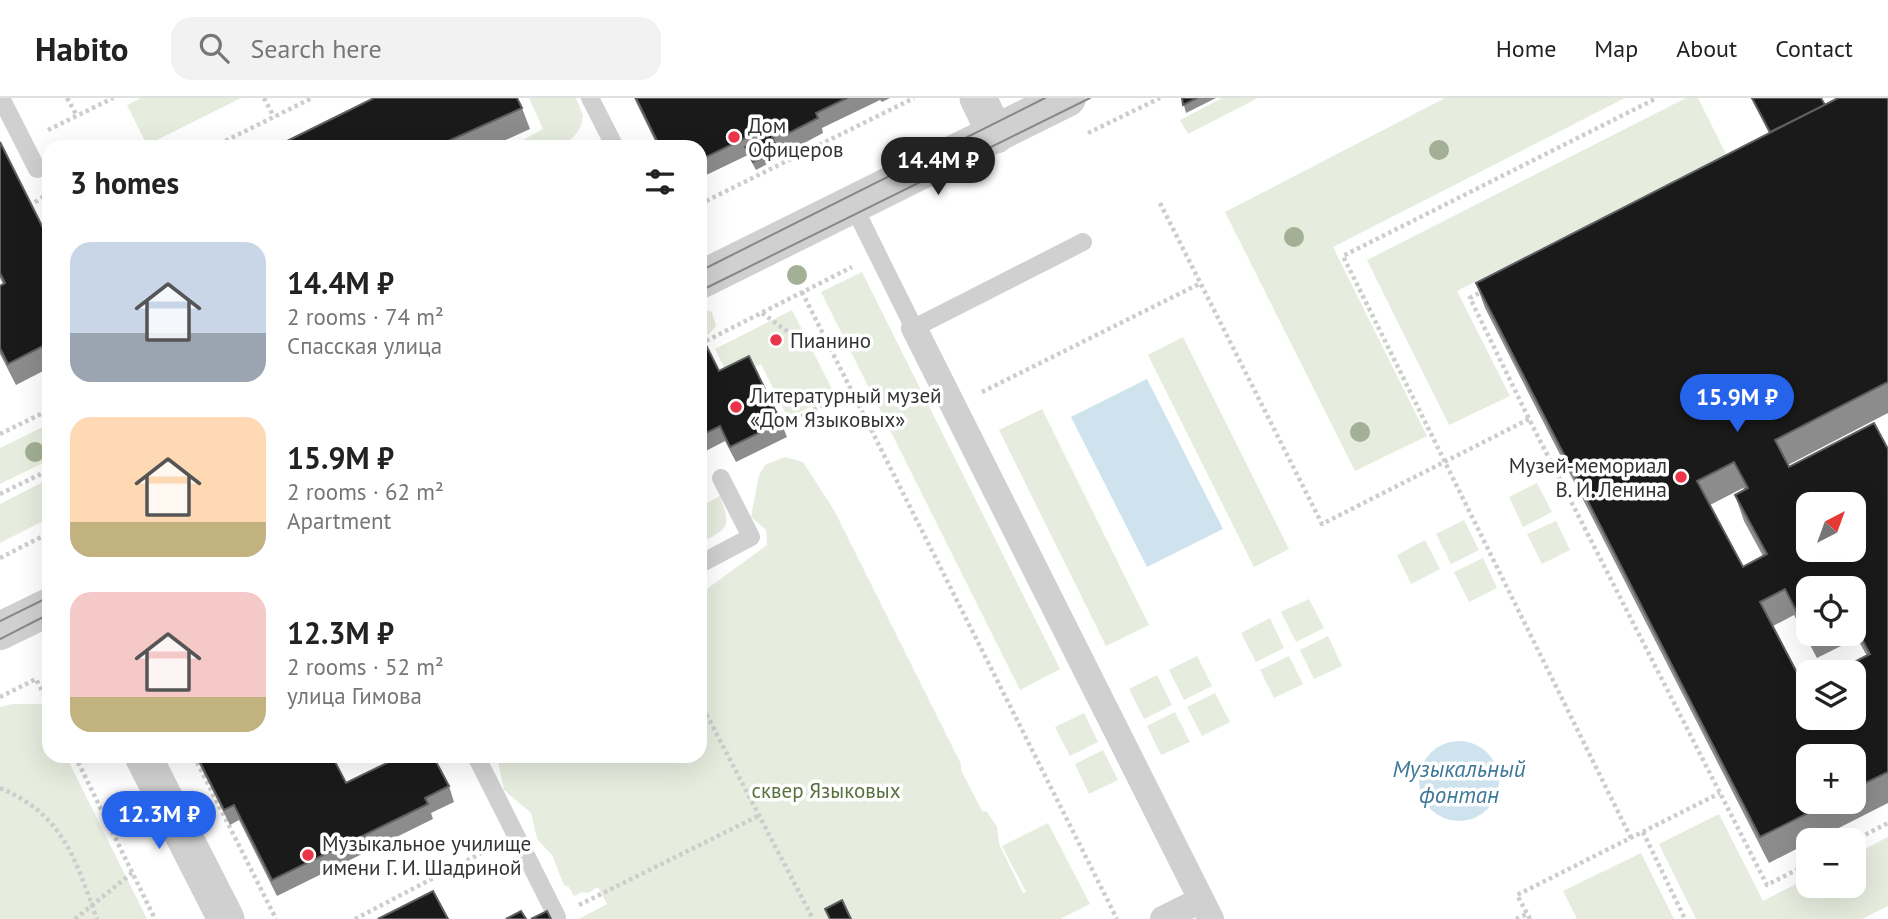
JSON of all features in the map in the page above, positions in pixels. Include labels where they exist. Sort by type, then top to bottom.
[{"type":"street","points":[[978,98],[996,135]]},
{"type":"street","points":[[707,277],[1067,98]]},
{"type":"street","points":[[914,328],[1206,910],[1163,919]]},
{"type":"street","points":[[0,631],[42,610]]},
{"type":"street","points":[[147,763],[226,919]]},
{"type":"lane","points":[[1,98],[37,169]]},
{"type":"lane","points":[[590,98],[611,140]]},
{"type":"lane","points":[[853,205],[914,328],[1083,242]]},
{"type":"lane","points":[[707,560],[751,537],[721,478]]},
{"type":"lane","points":[[479,763],[557,917]]},
{"type":"path","points":[[67,98],[77,116]]},
{"type":"path","points":[[41,134],[113,98]]},
{"type":"path","points":[[264,98],[274,117]]},
{"type":"path","points":[[227,140],[312,98]]},
{"type":"path","points":[[707,201],[914,98]]},
{"type":"path","points":[[1087,133],[1160,98]]},
{"type":"path","points":[[1631,838],[1343,256],[1657,98]]},
{"type":"path","points":[[29,206],[42,198]]},
{"type":"path","points":[[1160,203],[1322,524],[1529,419]]},
{"type":"path","points":[[707,340],[865,260],[874,248]]},
{"type":"path","points":[[953,406],[1201,283]]},
{"type":"path","points":[[1494,285],[1470,298],[1767,885],[1796,870]]},
{"type":"path","points":[[802,292],[1117,919]]},
{"type":"path","points":[[762,313],[806,345],[829,347]]},
{"type":"path","points":[[789,423],[851,390]]},
{"type":"path","points":[[0,434],[42,413]]},
{"type":"path","points":[[0,494],[42,473]]},
{"type":"path","points":[[0,558],[42,537]]},
{"type":"path","points":[[0,696],[36,679],[42,691]]},
{"type":"path","points":[[707,715],[813,919]]},
{"type":"path","points":[[78,763],[155,919]]},
{"type":"path","points":[[198,763],[276,919]]},
{"type":"path","points":[[0,788],[18,796],[58,830],[71,851],[97,919]]},
{"type":"path","points":[[1516,919],[1528,916],[1517,895],[1720,793]]},
{"type":"path","points":[[557,917],[760,815]]},
{"type":"path","points":[[1866,834],[1888,823]]},
{"type":"path","points":[[1643,832],[1685,919]]},
{"type":"path","points":[[355,919],[515,836]]},
{"type":"path","points":[[75,919],[132,873]]},
{"type":"green space","points":[[141,98],[241,98],[157,140],[144,140],[127,105]]},
{"type":"green space","points":[[529,98],[576,98],[583,115],[574,136],[569,140],[523,140],[543,129]]},
{"type":"green space","points":[[1222,98],[1258,98],[1188,134],[1180,120]]},
{"type":"green space","points":[[1445,98],[1625,98],[1333,247],[1427,436],[1355,471],[1225,212]]},
{"type":"green space","points":[[1686,98],[1698,98],[1727,156],[1457,291],[1510,396],[1449,425],[1367,260]]},
{"type":"green space","points":[[862,272],[1060,669],[1020,690],[821,292]]},
{"type":"green space","points":[[707,310],[712,312],[716,326],[707,335]]},
{"type":"green space","points":[[792,310],[835,395],[788,418],[761,364],[730,379],[715,349]]},
{"type":"green space","points":[[1183,337],[1289,549],[1254,567],[1148,355]]},
{"type":"green space","points":[[1042,409],[1149,625],[1106,646],[999,430]]},
{"type":"green space","points":[[42,427],[42,463],[0,484],[0,448]]},
{"type":"green space","name":"сквер Языковых","points":[[785,457],[803,462],[834,510],[982,811],[987,812],[997,827],[999,844],[1023,893],[1026,892],[1002,846],[1048,823],[1090,904],[1060,919],[579,919],[607,904],[598,887],[588,893],[582,892],[574,896],[569,887],[564,885],[552,855],[537,839],[531,813],[504,790],[498,763],[707,763],[707,589],[767,545],[766,530],[751,517],[759,475],[765,465]]},
{"type":"green space","points":[[42,483],[42,522],[0,543],[0,504]]},
{"type":"green space","points":[[1537,483],[1552,512],[1523,527],[1509,497]]},
{"type":"green space","points":[[720,496],[726,521],[722,530],[707,539],[707,503]]},
{"type":"green space","points":[[1464,520],[1479,550],[1451,564],[1436,534]]},
{"type":"green space","points":[[1556,521],[1570,550],[1542,564],[1527,534]]},
{"type":"green space","points":[[1425,540],[1440,569],[1411,584],[1397,555]]},
{"type":"green space","points":[[1483,558],[1497,588],[1469,602],[1454,572]]},
{"type":"green space","points":[[1309,599],[1324,628],[1296,642],[1281,612]]},
{"type":"green space","points":[[1270,618],[1284,648],[1256,662],[1241,633]]},
{"type":"green space","points":[[1328,636],[1342,666],[1314,679],[1300,650]]},
{"type":"green space","points":[[1197,656],[1212,686],[1184,700],[1169,670]]},
{"type":"green space","points":[[1289,656],[1303,684],[1274,698],[1260,670]]},
{"type":"green space","points":[[1157,675],[1172,705],[1144,719],[1129,689]]},
{"type":"green space","points":[[1215,693],[1230,722],[1202,736],[1187,707]]},
{"type":"green space","points":[[12,704],[41,704],[42,763],[69,763],[147,919],[0,919],[0,707]]},
{"type":"green space","points":[[1175,712],[1190,742],[1161,755],[1147,726]]},
{"type":"green space","points":[[1084,713],[1098,742],[1070,756],[1055,727]]},
{"type":"green space","points":[[1103,750],[1118,780],[1089,794],[1075,764]]},
{"type":"green space","points":[[1719,814],[1763,901],[1796,884],[1796,898],[1866,898],[1866,848],[1888,837],[1888,906],[1862,919],[1696,919],[1659,844]]},
{"type":"green space","points":[[1641,853],[1674,919],[1577,919],[1563,891]]},
{"type":"water","points":[[1147,379],[1223,529],[1147,567],[1071,417]]},
{"type":"water","name":"Музыкальный фонтан","points":[[1459,741],[1474,744],[1487,753],[1496,766],[1499,781],[1496,796],[1487,809],[1474,818],[1459,821],[1444,818],[1431,809],[1422,796],[1419,781],[1422,766],[1431,753],[1444,744]]},
{"type":"building","points":[[374,98],[517,98],[522,108],[451,140],[289,140]]},
{"type":"building","name":"Дом Офицеров","points":[[636,98],[847,98],[816,113],[818,118],[789,133],[787,129],[773,137],[768,127],[707,157],[707,140],[657,140]]},
{"type":"building","points":[[1182,98],[1197,98],[1183,105]]},
{"type":"building","points":[[1752,98],[1821,98],[1825,105],[1770,132]]},
{"type":"building","name":"Музей-мемориал В. И. Ленина","points":[[1838,98],[1888,98],[1888,382],[1775,440],[1789,467],[1874,423],[1888,449],[1888,772],[1866,783],[1866,744],[1796,744],[1796,814],[1806,814],[1760,837],[1476,283]],"holes":[[[1734,462],[1748,488],[1735,495],[1767,554],[1743,567],[1697,481]],[[1796,576],[1866,576],[1866,646],[1870,654],[1858,660],[1866,660],[1866,730],[1796,730],[1796,671],[1760,602],[1785,589],[1796,610]]]},
{"type":"building","points":[[771,134],[775,144],[768,148],[771,153],[753,162],[745,147]]},
{"type":"building","points":[[0,142],[42,226],[42,347],[8,364],[0,348],[0,286],[5,283],[0,273]]},
{"type":"building","name":"Литературный музей «Дом Языковых»","points":[[707,347],[719,371],[749,356],[781,422],[730,447],[720,426],[707,432]]},
{"type":"building","name":"Музыкальное училище имени Г. И. Шадриной","points":[[200,763],[336,763],[346,783],[387,763],[437,763],[449,786],[425,798],[428,804],[272,880],[234,805],[224,810]]},
{"type":"building","points":[[433,891],[448,919],[378,919]]},
{"type":"building","points":[[842,900],[851,919],[830,919],[825,909]]},
{"type":"building","points":[[521,911],[526,919],[506,919]]},
{"type":"building","points":[[547,911],[551,919],[531,919]]},
{"type":"tram line","points":[[707,267],[1045,98]]},
{"type":"tram line","points":[[707,288],[1090,98]]},
{"type":"tram line","points":[[0,621],[42,600]]},
{"type":"tram line","points":[[0,639],[42,618]]},
{"type":"place","name":"Дом Офицеров","points":[[734,137]]},
{"type":"place","name":"Пианино","points":[[776,340]]},
{"type":"place","name":"Литературный музей «Дом Языковых»","points":[[736,407]]},
{"type":"place","name":"Музей-мемориал В. И. Ленина","points":[[1681,477]]},
{"type":"place","name":"Музыкальное училище имени Г. И. Шадриной","points":[[308,855]]}]
